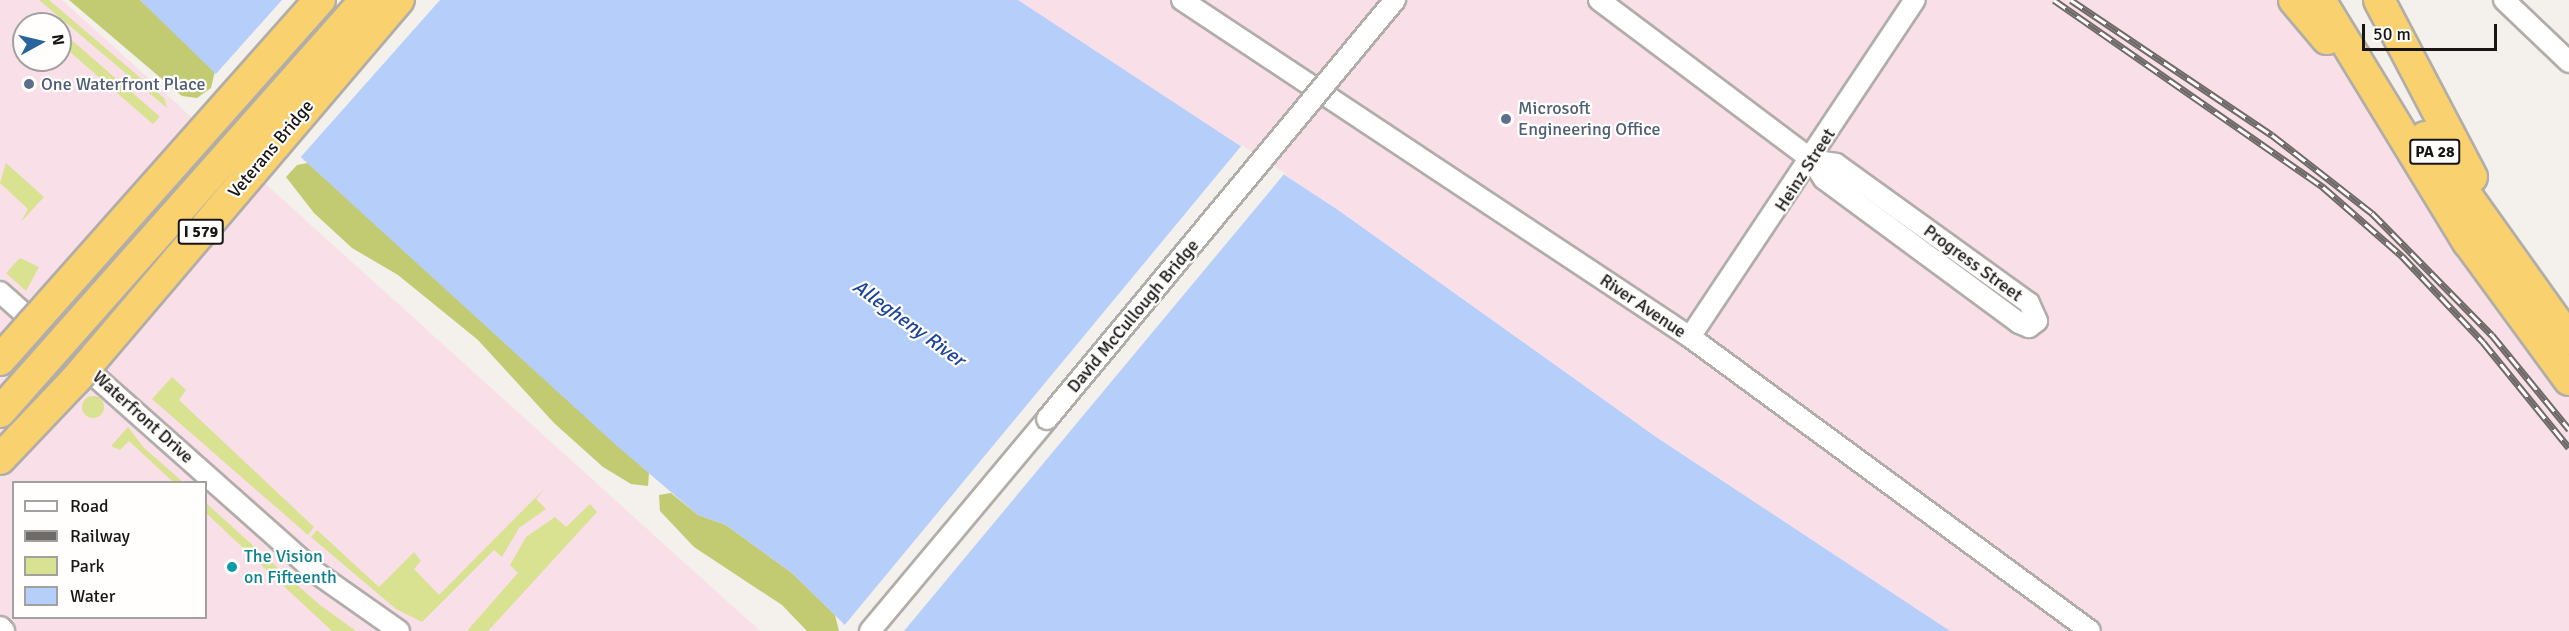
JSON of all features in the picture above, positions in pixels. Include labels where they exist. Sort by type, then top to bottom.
[{"type":"highway","points":[[0,360],[320,0]]},
{"type":"highway","points":[[0,412],[364,0]]},
{"type":"highway","name":"Veterans Bridge","points":[[0,459],[76,379],[399,0]]},
{"type":"highway","points":[[2294,0],[2416,159]]},
{"type":"highway","name":"PA 28","points":[[2320,0],[2468,242],[2569,380]]},
{"type":"highway","name":"PA 28","points":[[2344,0],[2418,127],[2537,298],[2569,339]]},
{"type":"highway","points":[[2379,0],[2537,298]]},
{"type":"street","name":"River Avenue","points":[[1182,0],[1690,337],[2090,631]]},
{"type":"street","name":"David McCullough Bridge","points":[[870,631],[1395,0]]},
{"type":"street","name":"Progress Street","points":[[1599,0],[1812,160],[1846,171],[2030,303],[2037,321],[2029,327],[2019,323],[1824,179],[1812,160]]},
{"type":"street","name":"Heinz Street","points":[[1690,337],[1812,160],[1915,0]]},
{"type":"street","points":[[2504,0],[2569,62]]},
{"type":"street","name":"Waterfront Drive","points":[[0,292],[318,574],[399,631]]},
{"type":"street","points":[[0,627],[4,631]]},
{"type":"shaded area","points":[[0,0],[62,0],[760,631],[0,631]]},
{"type":"shaded area","points":[[1018,0],[2320,0],[2569,380],[2569,631],[1950,631],[1656,437],[1338,210]]},
{"type":"green space","points":[[39,0],[49,0],[63,12],[53,12]]},
{"type":"green space","points":[[69,0],[140,0],[215,71],[211,88],[197,98],[182,96]]},
{"type":"green space","points":[[72,20],[164,98],[167,108],[72,28]]},
{"type":"green space","points":[[72,40],[160,117],[153,124],[72,54]]},
{"type":"green space","points":[[6,163],[44,197],[21,222],[28,209],[0,183]]},
{"type":"green space","points":[[308,163],[649,473],[648,486],[631,484],[603,467],[554,423],[478,340],[398,275],[352,248],[314,213],[286,177],[297,165]]},
{"type":"green space","points":[[20,258],[39,267],[26,291],[6,273]]},
{"type":"green space","points":[[172,377],[186,390],[179,400],[314,527],[308,535],[152,399]]},
{"type":"green space","points":[[93,396],[101,399],[104,407],[101,415],[93,418],[85,415],[82,407],[85,399]]},
{"type":"green space","points":[[128,427],[144,448],[182,481],[172,481],[129,441],[120,450],[111,446]]},
{"type":"green space","points":[[546,487],[536,499],[546,509],[519,528],[502,557],[494,550],[422,622],[396,609],[311,537],[317,530],[379,587],[414,552],[421,561],[414,569],[439,595]]},
{"type":"green space","points":[[671,493],[698,515],[726,525],[792,573],[835,615],[839,631],[807,631],[782,605],[694,547],[660,511],[659,495]]},
{"type":"green space","points":[[207,504],[278,568],[272,575],[207,514]]},
{"type":"green space","points":[[590,504],[597,512],[488,631],[467,631],[518,573],[510,565],[526,537],[555,517],[566,527]]},
{"type":"green space","points":[[281,571],[320,605],[356,631],[332,631],[275,578]]},
{"type":"water","name":"Allegheny River","points":[[140,0],[1018,0],[1338,210],[1656,437],[1950,631],[851,631],[792,573],[726,525],[698,515],[617,446],[305,161]]},
{"type":"pier","points":[[282,0],[440,0],[299,159],[215,75]]},
{"type":"pier","points":[[1242,145],[1285,173],[904,631],[846,631],[843,627]]},
{"type":"railway","points":[[2054,0],[2323,187],[2402,256],[2483,342],[2569,448]]},
{"type":"railway","points":[[2071,0],[2272,135],[2372,213],[2492,335],[2569,429]]},
{"type":"place","name":"One Waterfront Place","points":[[29,84]]},
{"type":"place","name":"Microsoft Engineering Office","points":[[1506,119]]},
{"type":"place","name":"The Vision on Fifteenth","points":[[232,567]]}]
